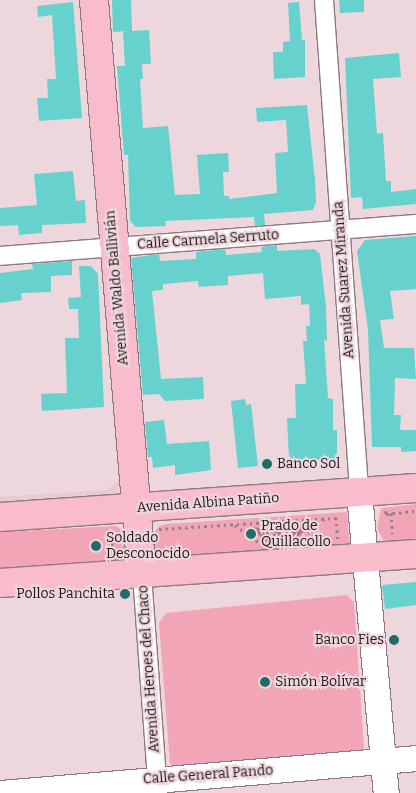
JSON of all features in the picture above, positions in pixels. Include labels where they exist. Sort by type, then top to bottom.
[{"type":"main road","name":"Avenida Waldo Ballivián","points":[[94,0],[113,247],[142,575]]},
{"type":"main road","name":"Avenida Albina Patiño","points":[[0,517],[416,488]]},
{"type":"main road","name":"Avenida Suarez Miranda","points":[[359,493],[363,560],[386,793]]},
{"type":"main road","points":[[0,583],[363,560],[416,554]]},
{"type":"main road","name":"Calle General Pando","points":[[0,793],[158,786],[416,758]]},
{"type":"street","name":"Avenida Suarez Miranda","points":[[324,0],[359,493]]},
{"type":"street","name":"Calle Carmela Serruto","points":[[0,256],[416,224]]},
{"type":"street","name":"Avenida Heroes del Chaco","points":[[142,575],[158,786]]},
{"type":"path","points":[[386,514],[416,511]]},
{"type":"path","points":[[336,513],[339,544]]},
{"type":"path","points":[[391,514],[393,538]]},
{"type":"path","points":[[159,529],[336,518]]},
{"type":"path","points":[[291,547],[325,519]]},
{"type":"path","points":[[234,524],[267,548]]},
{"type":"path","points":[[111,526],[113,560]]},
{"type":"path","points":[[102,531],[116,532]]},
{"type":"path","points":[[104,559],[113,560],[118,556]]},
{"type":"shaded area","points":[[118,473],[124,473],[122,483],[118,491],[105,500],[0,508],[0,497],[106,490],[118,481]]},
{"type":"shaded area","points":[[416,504],[416,541],[385,544],[377,528],[381,508]]},
{"type":"shaded area","name":"Prado de Quillacollo","points":[[347,512],[350,548],[162,560],[153,552],[151,537],[159,526],[166,524]]},
{"type":"shaded area","points":[[312,524],[298,537],[283,543],[266,541],[250,528]]},
{"type":"shaded area","points":[[116,526],[126,532],[128,552],[119,561],[0,568],[0,532]]},
{"type":"shaded area","points":[[347,595],[354,602],[364,747],[358,756],[179,769],[170,764],[159,623],[166,613]]},
{"type":"building","points":[[112,0],[131,0],[132,31],[149,30],[151,64],[142,64],[143,79],[140,79],[143,128],[168,126],[175,195],[200,194],[197,155],[228,153],[229,172],[223,172],[224,196],[229,196],[229,199],[277,193],[275,153],[288,152],[286,120],[257,122],[256,108],[307,105],[315,180],[316,202],[313,210],[264,214],[265,225],[255,226],[254,217],[165,221],[166,226],[136,227],[130,221],[128,155],[124,155],[117,66],[125,66],[123,32],[127,31],[113,32]]},
{"type":"building","points":[[339,0],[364,0],[364,12],[340,13]]},
{"type":"building","points":[[73,2],[82,118],[39,121],[37,98],[48,98],[47,79],[56,79],[52,15],[38,17],[37,6]]},
{"type":"building","points":[[299,2],[302,40],[305,40],[305,77],[274,79],[273,52],[283,52],[283,42],[290,41],[288,3]]},
{"type":"building","points":[[399,53],[401,77],[373,79],[377,134],[383,133],[386,181],[391,181],[391,192],[416,189],[416,204],[363,209],[362,197],[351,198],[345,58]]},
{"type":"building","points":[[73,171],[76,201],[85,200],[86,223],[42,225],[42,233],[19,235],[18,225],[0,226],[0,208],[37,205],[34,174]]},
{"type":"building","points":[[416,236],[416,289],[390,291],[394,319],[380,320],[384,348],[414,348],[416,379],[395,378],[394,415],[401,415],[400,430],[416,430],[416,451],[401,452],[401,447],[372,447],[368,330],[357,251],[365,240]]},
{"type":"building","points":[[277,245],[277,251],[314,249],[320,254],[326,307],[327,341],[324,340],[328,398],[333,399],[333,430],[337,430],[337,455],[334,460],[289,459],[287,418],[296,418],[295,384],[306,384],[303,341],[307,341],[306,326],[310,326],[309,304],[301,305],[301,296],[265,299],[263,273],[228,276],[228,285],[199,287],[198,281],[163,284],[163,290],[152,291],[161,379],[203,377],[204,399],[165,401],[159,394],[143,395],[131,258],[159,254],[160,261],[196,259],[196,252],[225,249],[226,255],[262,252],[261,247]]},
{"type":"building","points":[[72,261],[72,275],[51,276],[51,292],[21,293],[22,300],[0,303],[0,273],[33,269],[32,264]]},
{"type":"building","points":[[79,266],[91,266],[98,274],[104,407],[42,411],[41,394],[67,393],[65,338],[79,338],[78,309],[69,309],[68,298],[81,297]]},
{"type":"building","points":[[245,399],[246,405],[251,404],[258,466],[238,468],[231,401]]},
{"type":"building","points":[[164,420],[167,444],[209,441],[211,470],[175,475],[175,465],[153,468],[152,457],[148,457],[145,422]]},
{"type":"building","points":[[416,582],[416,605],[385,609],[382,585]]},
{"type":"place","name":"Banco Sol","points":[[267,464]]},
{"type":"place","name":"Prado de Quillacollo","points":[[251,534]]},
{"type":"place","name":"Soldado Desconocido","points":[[96,546]]},
{"type":"place","name":"Pollos Panchita","points":[[125,594]]},
{"type":"place","name":"Banco Fies","points":[[394,640]]},
{"type":"place","name":"Simón Bolívar","points":[[265,682]]}]
